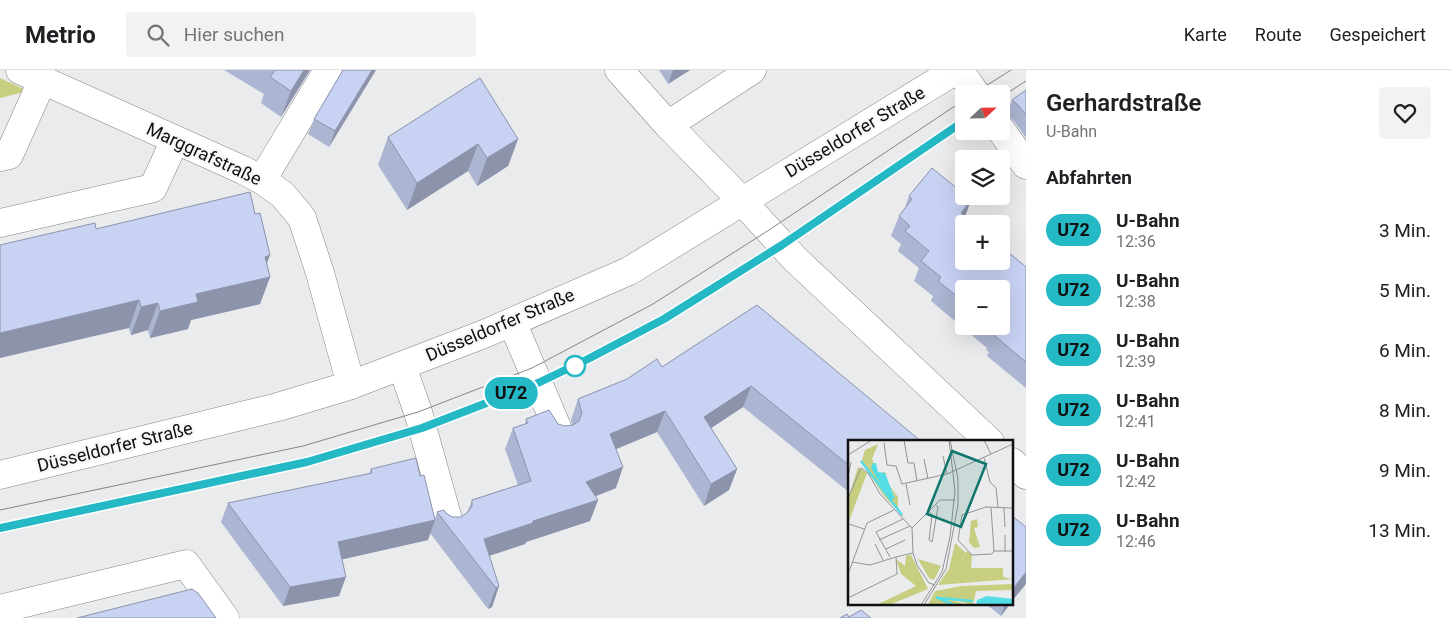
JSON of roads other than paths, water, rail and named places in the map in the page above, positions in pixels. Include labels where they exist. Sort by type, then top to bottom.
[{"type":"street","points":[[262,180],[328,70]]},
{"type":"street","points":[[619,70],[668,125],[742,200],[795,259],[988,440]]},
{"type":"street","points":[[668,125],[752,70]]},
{"type":"street","points":[[958,70],[969,85]]},
{"type":"street","name":"Düsseldorfer Straße","points":[[0,475],[278,407],[402,366],[512,322],[629,270],[958,70]]},
{"type":"street","points":[[0,157],[9,155],[32,75]]},
{"type":"street","name":"Marggrafstraße","points":[[32,75],[262,180],[283,195],[302,218],[320,273],[351,384]]},
{"type":"street","points":[[0,223],[153,188],[175,140]]},
{"type":"street","points":[[1008,140],[1026,165]]},
{"type":"street","points":[[512,322],[559,432]]},
{"type":"street","points":[[402,366],[418,412],[449,523]]},
{"type":"street","points":[[1014,464],[1026,475]]},
{"type":"street","points":[[0,609],[186,564],[225,618]]},
{"type":"tram line","points":[[987,85],[1011,70]]},
{"type":"tram line","points":[[1010,91],[1026,81]]},
{"type":"tram line","points":[[0,510],[303,446],[418,412],[532,368],[653,304],[769,230],[955,106]]},
{"type":"tram line","points":[[0,527],[307,462],[422,428],[539,383],[664,319],[782,245],[955,127]]},
{"type":"metro line","name":"U72","points":[[0,528],[307,462],[422,428],[538,383],[664,319],[782,245],[955,127]]}]
